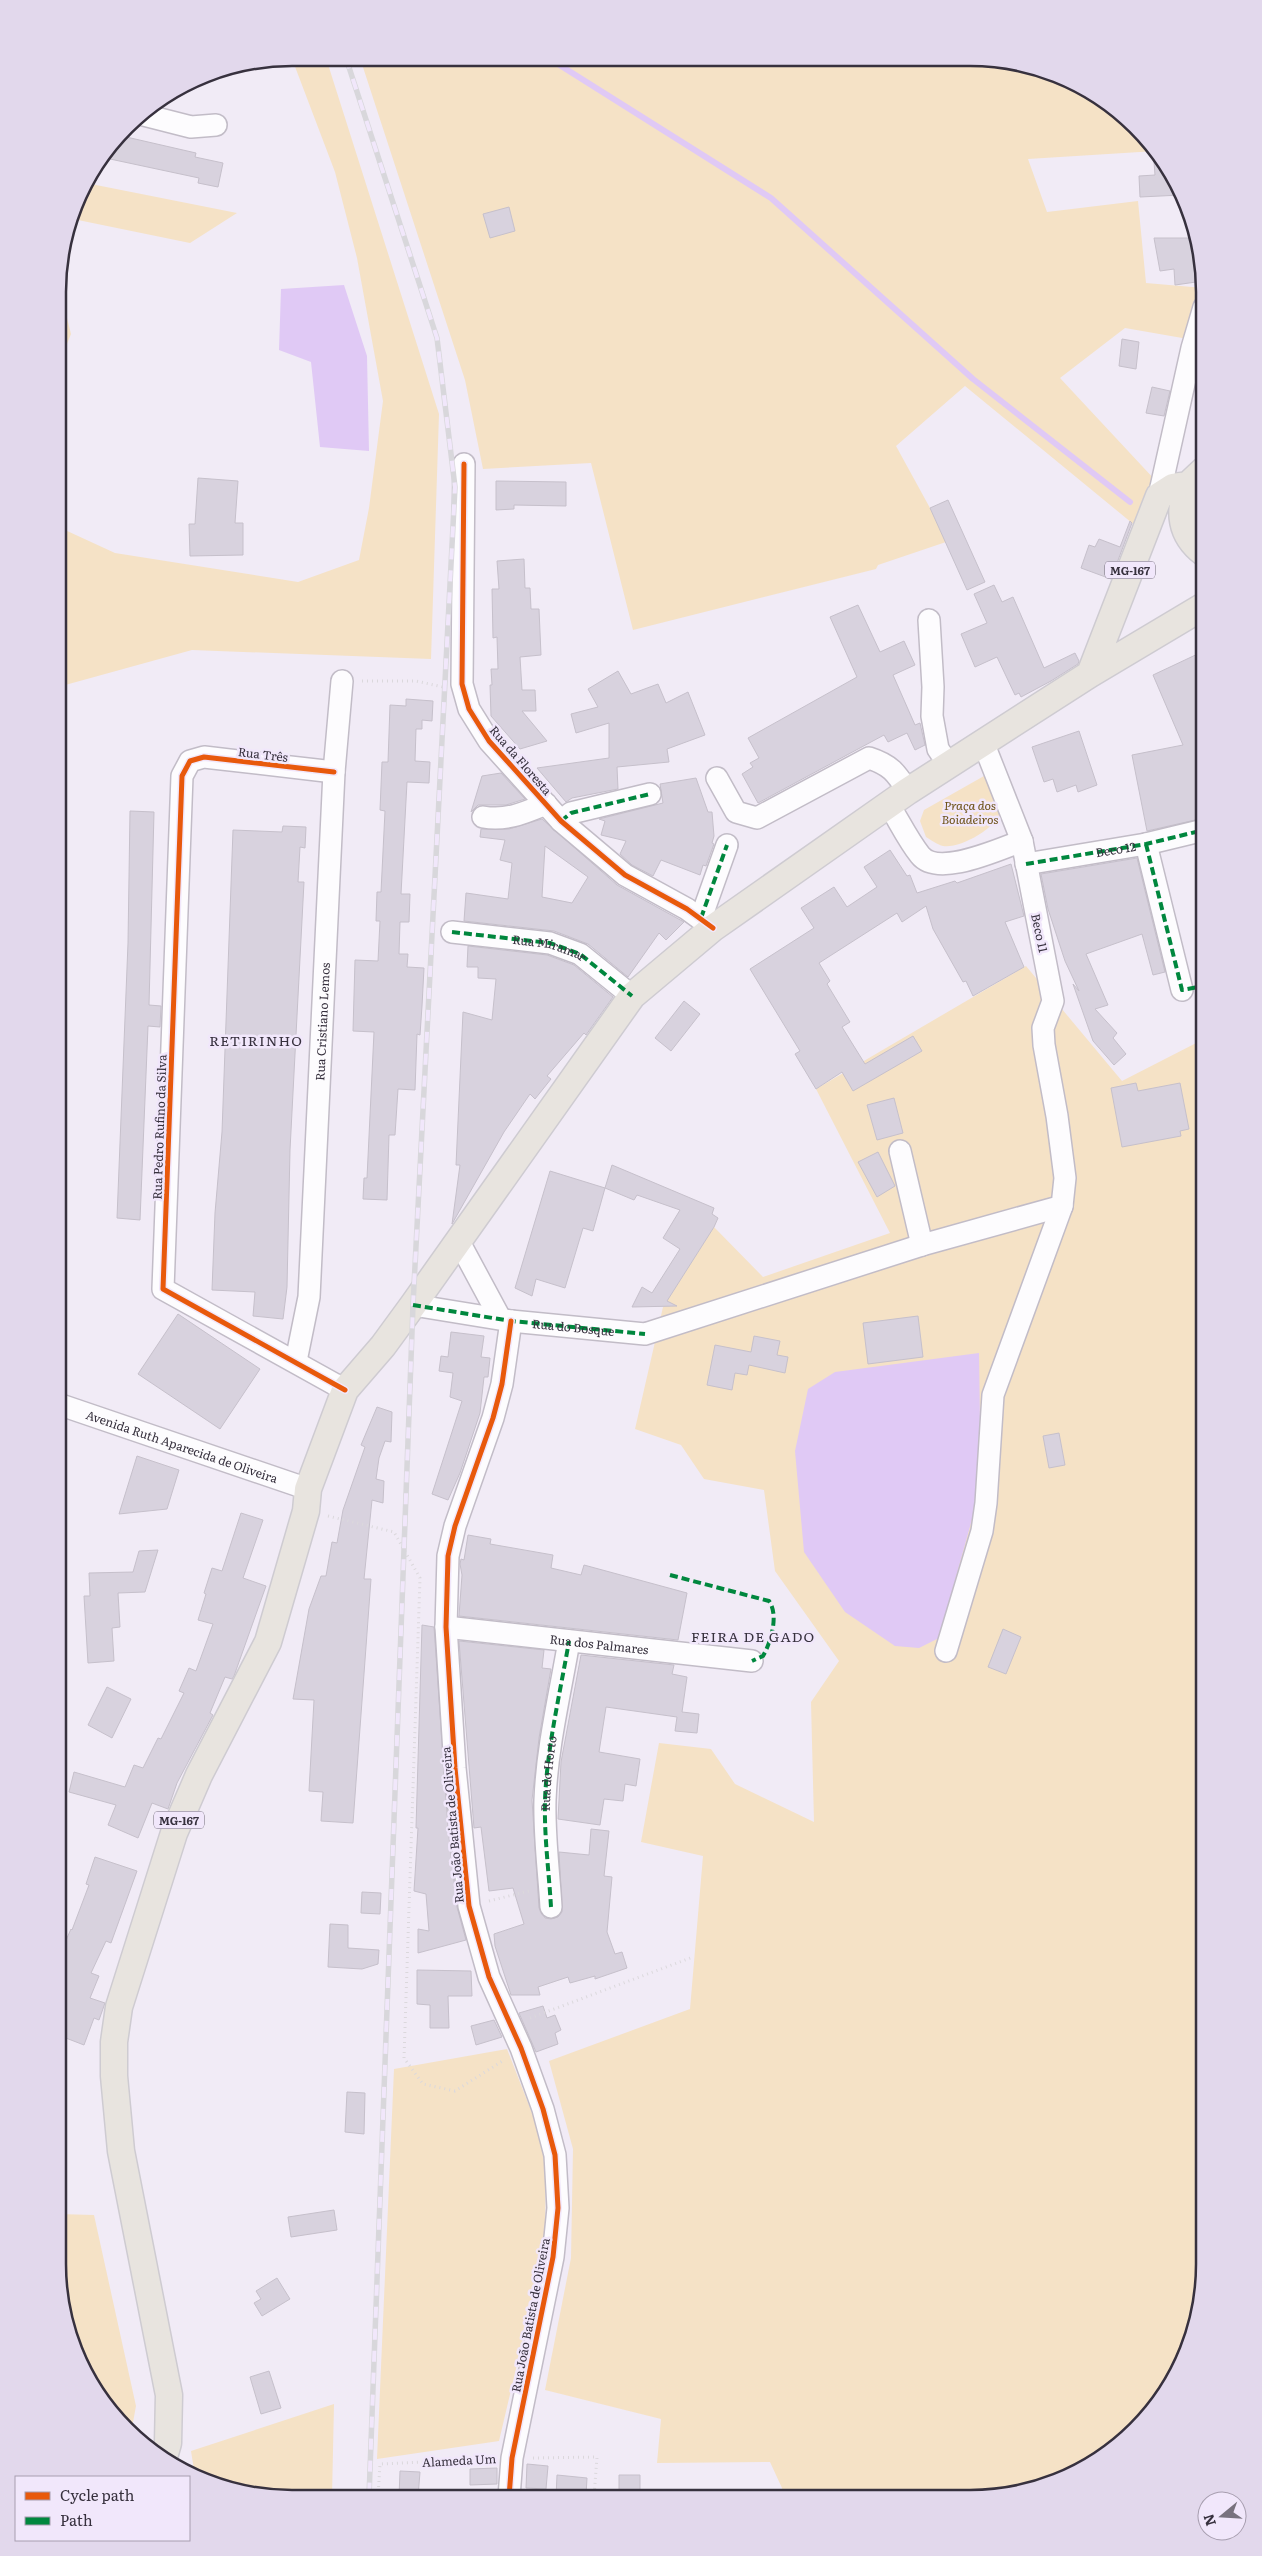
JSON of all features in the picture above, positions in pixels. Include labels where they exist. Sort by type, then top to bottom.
[{"type":"main road","points":[[1159,496],[1173,487],[1196,477]]},
{"type":"main road","points":[[1196,477],[1182,501],[1181,517],[1186,533],[1196,546]]},
{"type":"main road","name":"MG-167","points":[[1090,674],[1159,496]]},
{"type":"main road","name":"MG-167","points":[[166,2451],[168,2443],[169,2395],[121,2151],[114,2076],[114,2042],[119,2008],[174,1833],[199,1775],[268,1642],[307,1500],[345,1390],[383,1346],[413,1305],[632,996],[707,923],[983,742],[1090,674],[1196,611]]},
{"type":"street","points":[[150,117],[191,127],[216,124]]},
{"type":"street","name":"MG-167","points":[[1159,496],[1196,334]]},
{"type":"street","name":"MG-167","points":[[1171,444],[1180,473],[1196,477]]},
{"type":"street","name":"Rua da Floresta","points":[[464,464],[462,684],[469,709],[489,741],[561,821],[625,875],[707,923]]},
{"type":"street","points":[[929,620],[933,687],[932,716],[938,749],[949,765]]},
{"type":"street","name":"Rua Cristiano Lemos","points":[[296,1361],[309,1297],[334,772],[342,681]]},
{"type":"street","name":"Beco 11","points":[[983,742],[1022,841],[1053,1001],[1043,1028],[1043,1036],[1065,1178],[1062,1206]]},
{"type":"street","name":"Rua Três","points":[[190,761],[204,757],[334,772]]},
{"type":"street","points":[[717,778],[736,812],[757,818],[869,758],[885,763],[895,772],[899,798],[920,857],[934,864],[952,864],[1022,841]]},
{"type":"street","name":"Rua Pedro Rufino da Silva","points":[[190,761],[182,776],[164,1289],[345,1390]]},
{"type":"street","points":[[561,821],[571,813],[650,794]]},
{"type":"street","points":[[483,817],[495,819],[513,817],[546,804]]},
{"type":"street","name":"Beco 12","points":[[1026,864],[1146,844],[1196,832]]},
{"type":"street","points":[[1146,844],[1182,990]]},
{"type":"street","points":[[707,923],[727,845]]},
{"type":"street","name":"Rua Miramar","points":[[452,932],[550,943],[580,954],[632,996]]},
{"type":"street","points":[[900,1151],[922,1245],[1062,1206]]},
{"type":"street","points":[[946,1651],[982,1531],[986,1503],[993,1395],[1062,1206]]},
{"type":"street","points":[[458,1240],[506,1319]]},
{"type":"street","name":"Rua do Bosque","points":[[413,1305],[506,1319],[645,1334],[922,1245]]},
{"type":"street","name":"Rua João Batista de Oliveira","points":[[506,1319],[497,1401],[455,1526],[448,1556],[446,1627],[455,1768],[469,1906],[489,1977],[521,2048],[543,2108],[555,2154],[558,2208],[553,2257],[512,2458],[510,2490]]},
{"type":"street","name":"Avenida Ruth Aparecida de Oliveira","points":[[66,1413],[307,1500]]},
{"type":"street","name":"Rua dos Palmares","points":[[446,1627],[752,1661]]},
{"type":"street","name":"Rua do Horto","points":[[551,1908],[545,1842],[546,1798],[549,1758],[569,1641]]},
{"type":"path","points":[[342,681],[416,681],[465,693]]},
{"type":"path","points":[[307,1500],[394,1532],[420,1578],[404,2058],[424,2084],[455,2091],[521,2048]]},
{"type":"path","points":[[469,1906],[550,1886]]},
{"type":"path","points":[[511,2026],[693,1958]]},
{"type":"green space","points":[[295,66],[329,66],[439,414],[431,659],[192,650],[66,685],[66,530],[115,553],[298,582],[359,560],[369,508],[383,401],[357,258],[335,172]]},
{"type":"green space","points":[[363,66],[970,66],[999,68],[1028,74],[1056,83],[1095,104],[1130,132],[1146,152],[1028,159],[1047,212],[1138,201],[1146,283],[1196,287],[1196,314],[1188,339],[1125,328],[1060,378],[1156,481],[1143,532],[965,386],[896,446],[930,508],[946,542],[878,565],[876,569],[633,630],[591,463],[483,469],[465,380]]},
{"type":"green space","points":[[94,185],[237,213],[190,243],[78,220]]},
{"type":"green space","points":[[66,314],[71,334],[66,346]]},
{"type":"green space","name":"Praça dos Boiadeiros","points":[[991,772],[1000,802],[1000,812],[992,825],[967,841],[950,846],[943,846],[926,837],[920,821],[924,810]]},
{"type":"green space","points":[[1026,966],[1122,1081],[1196,1043],[1196,2264],[1194,2293],[1188,2322],[1179,2350],[1158,2389],[1130,2424],[1095,2452],[1056,2473],[1028,2482],[999,2488],[970,2490],[782,2490],[770,2462],[657,2463],[661,2419],[545,2390],[571,2258],[573,2149],[549,2061],[690,2009],[703,1856],[641,1842],[659,1743],[711,1749],[735,1784],[814,1822],[811,1702],[839,1661],[775,1571],[764,1490],[704,1479],[681,1445],[635,1429],[663,1307],[714,1227],[763,1277],[890,1233],[816,1089]]},
{"type":"green space","points":[[507,2049],[546,2149],[545,2245],[499,2441],[377,2459],[394,2069]]},
{"type":"green space","points":[[66,2214],[94,2215],[136,2406],[133,2425],[104,2389],[83,2350],[74,2322],[68,2293]]},
{"type":"green space","points":[[334,2404],[332,2490],[263,2488],[234,2482],[194,2467],[191,2451]]},
{"type":"shaded area","points":[[344,285],[367,356],[369,451],[320,447],[311,362],[279,350],[281,289]]},
{"type":"shaded area","points":[[979,1353],[981,1487],[939,1638],[919,1648],[895,1646],[845,1612],[804,1552],[795,1451],[808,1389],[835,1372]]},
{"type":"building","points":[[127,137],[196,153],[195,157],[223,163],[218,187],[198,183],[199,178],[110,159]]},
{"type":"building","points":[[1154,162],[1174,195],[1140,197],[1139,176],[1155,175]]},
{"type":"building","points":[[509,207],[515,231],[490,238],[483,214]]},
{"type":"building","points":[[1154,238],[1189,238],[1195,282],[1175,285],[1174,269],[1160,271]]},
{"type":"building","points":[[1122,339],[1139,342],[1136,369],[1119,366]]},
{"type":"building","points":[[1152,387],[1170,391],[1164,416],[1146,413]]},
{"type":"building","points":[[198,478],[238,481],[235,523],[243,523],[243,555],[190,556],[189,524],[195,524]]},
{"type":"building","points":[[496,481],[566,482],[566,506],[514,505],[514,509],[496,510]]},
{"type":"building","points":[[948,500],[985,582],[967,590],[930,508]]},
{"type":"building","points":[[1130,521],[1132,523],[1111,579],[1081,568],[1089,545],[1095,547],[1099,539],[1120,547]]},
{"type":"building","points":[[524,559],[525,588],[530,588],[531,609],[539,609],[541,655],[520,657],[522,690],[535,690],[536,711],[522,711],[547,741],[520,749],[491,716],[491,669],[498,669],[497,637],[493,638],[492,589],[499,589],[497,561]]},
{"type":"building","points":[[994,585],[1002,602],[1013,597],[1044,668],[1075,653],[1079,661],[1078,664],[1021,697],[1019,693],[1015,695],[997,657],[975,667],[961,634],[987,623],[974,594]]},
{"type":"building","points":[[858,605],[880,652],[904,641],[915,665],[893,675],[915,725],[920,723],[925,745],[915,750],[907,733],[888,742],[884,735],[758,803],[742,774],[753,767],[750,763],[759,758],[748,738],[857,677],[830,617]]},
{"type":"building","points":[[1196,655],[1196,820],[1147,831],[1132,755],[1183,745],[1153,675]]},
{"type":"building","points":[[618,671],[631,694],[658,684],[666,703],[688,692],[705,735],[667,749],[669,762],[617,767],[618,789],[572,798],[566,802],[537,768],[609,758],[609,723],[576,733],[571,714],[598,707],[588,689]]},
{"type":"building","points":[[406,699],[433,701],[432,721],[422,720],[422,729],[416,729],[415,761],[430,762],[429,783],[407,782],[401,894],[410,894],[409,922],[400,922],[399,954],[408,954],[407,967],[424,968],[420,1035],[417,1034],[415,1090],[398,1089],[395,1135],[389,1135],[387,1200],[363,1199],[364,1178],[367,1178],[374,1032],[353,1031],[355,960],[378,961],[380,921],[376,921],[377,892],[381,892],[385,811],[380,810],[382,762],[388,762],[390,705],[406,706]]},
{"type":"building","points":[[1079,731],[1097,785],[1078,792],[1076,785],[1057,792],[1053,779],[1044,782],[1032,747]]},
{"type":"building","points":[[501,773],[525,799],[506,805],[478,805],[471,812],[482,776]]},
{"type":"building","points":[[696,778],[708,812],[712,812],[714,836],[712,843],[714,844],[706,866],[703,865],[700,875],[661,860],[653,876],[632,865],[620,854],[626,841],[601,835],[605,821],[599,819],[663,803],[660,784]]},
{"type":"building","points":[[130,811],[154,812],[149,1005],[161,1006],[160,1027],[148,1026],[140,1220],[117,1218],[128,943]]},
{"type":"building","points":[[542,819],[617,885],[684,922],[666,940],[659,933],[628,977],[588,944],[554,931],[464,921],[466,893],[508,899],[512,863],[500,860],[505,840],[480,837],[481,829],[509,829]],"holes":[[[545,846],[588,877],[572,903],[542,897]]]},
{"type":"building","points":[[283,826],[306,827],[305,848],[300,847],[298,882],[304,882],[290,1150],[287,1287],[283,1319],[253,1316],[255,1292],[212,1290],[215,1213],[222,1132],[233,830],[282,832]]},
{"type":"building","points":[[890,850],[907,876],[910,875],[917,893],[955,881],[957,883],[1011,864],[1024,916],[1005,922],[1024,967],[973,996],[966,981],[963,982],[933,929],[926,906],[902,922],[897,913],[819,963],[830,981],[827,984],[850,1022],[842,1027],[865,1064],[913,1036],[922,1051],[853,1091],[842,1072],[816,1089],[795,1054],[800,1051],[750,969],[814,928],[801,908],[834,887],[847,907],[877,887],[864,867]]},
{"type":"building","points":[[1137,858],[1165,972],[1153,975],[1142,934],[1086,954],[1108,1005],[1095,1009],[1117,1033],[1113,1038],[1126,1054],[1114,1065],[1093,1041],[1073,984],[1079,991],[1065,961],[1048,909],[1041,874]]},
{"type":"building","points":[[468,946],[547,955],[574,965],[613,997],[586,1035],[584,1033],[547,1076],[551,1079],[535,1099],[530,1094],[504,1132],[452,1224],[460,1165],[456,1165],[463,1012],[492,1020],[496,979],[478,978],[478,967],[467,967]]},
{"type":"building","points":[[684,1001],[700,1014],[671,1051],[655,1038]]},
{"type":"building","points":[[1136,1083],[1138,1091],[1180,1083],[1189,1129],[1180,1131],[1181,1136],[1122,1147],[1111,1088]]},
{"type":"building","points":[[894,1098],[903,1133],[877,1140],[867,1105]]},
{"type":"building","points":[[878,1152],[895,1186],[877,1197],[858,1162]]},
{"type":"building","points":[[612,1165],[714,1208],[712,1214],[718,1218],[714,1227],[667,1301],[677,1306],[632,1307],[642,1287],[652,1293],[680,1249],[663,1238],[680,1210],[637,1195],[634,1200],[605,1188]]},
{"type":"building","points":[[550,1171],[605,1188],[593,1231],[583,1228],[565,1288],[536,1279],[532,1296],[515,1288]]},
{"type":"building","points":[[178,1314],[260,1369],[220,1429],[138,1374]]},
{"type":"building","points":[[918,1316],[923,1357],[868,1364],[863,1323]]},
{"type":"building","points":[[451,1332],[484,1336],[481,1357],[490,1358],[488,1377],[484,1377],[480,1413],[460,1473],[448,1500],[432,1494],[462,1401],[450,1397],[453,1373],[439,1371],[441,1356],[448,1357]]},
{"type":"building","points":[[754,1336],[780,1341],[777,1355],[788,1357],[785,1373],[749,1365],[747,1375],[735,1373],[732,1390],[707,1385],[715,1345],[751,1352]]},
{"type":"building","points":[[377,1407],[392,1412],[391,1442],[385,1441],[379,1458],[376,1479],[384,1481],[383,1503],[372,1500],[364,1579],[371,1579],[353,1823],[321,1821],[323,1792],[309,1791],[314,1700],[293,1699],[309,1609],[321,1576],[326,1576],[332,1542],[337,1543],[343,1510],[365,1447],[361,1445]]},
{"type":"building","points":[[1059,1433],[1065,1465],[1049,1468],[1043,1436]]},
{"type":"building","points":[[137,1456],[179,1470],[167,1509],[119,1514]]},
{"type":"building","points":[[241,1513],[263,1520],[243,1578],[266,1586],[234,1676],[232,1679],[225,1677],[210,1713],[213,1715],[177,1783],[168,1809],[152,1803],[138,1838],[108,1825],[116,1805],[69,1792],[74,1772],[125,1787],[134,1765],[143,1768],[158,1738],[161,1739],[184,1693],[179,1691],[189,1668],[196,1671],[213,1624],[198,1620],[206,1594],[204,1593],[212,1568],[222,1571]]},
{"type":"building","points":[[468,1535],[491,1539],[490,1544],[553,1555],[551,1568],[581,1575],[584,1565],[687,1593],[678,1640],[459,1616],[462,1575],[460,1564],[461,1559],[464,1560]]},
{"type":"building","points":[[158,1550],[145,1592],[118,1593],[120,1627],[112,1628],[114,1661],[88,1663],[84,1596],[90,1596],[89,1573],[133,1572],[139,1551]]},
{"type":"building","points":[[422,1625],[434,1627],[448,1828],[457,1907],[466,1940],[418,1953],[418,1929],[429,1931],[426,1894],[414,1891],[418,1828],[416,1828]]},
{"type":"building","points":[[1003,1629],[1021,1637],[1006,1674],[988,1667]]},
{"type":"building","points":[[459,1641],[544,1650],[542,1668],[551,1669],[539,1738],[532,1800],[539,1908],[545,1918],[558,1917],[562,1912],[559,1852],[589,1855],[591,1829],[609,1831],[604,1876],[612,1877],[607,1932],[615,1954],[622,1952],[627,1968],[595,1979],[595,1976],[570,1983],[568,1977],[538,1987],[540,1995],[511,1995],[495,1946],[494,1934],[524,1924],[513,1888],[489,1891],[481,1827],[474,1828]]},
{"type":"building","points":[[581,1655],[674,1665],[672,1674],[687,1677],[682,1712],[699,1714],[697,1733],[675,1731],[677,1717],[606,1707],[599,1752],[640,1759],[636,1786],[625,1784],[623,1801],[604,1799],[600,1825],[558,1819],[561,1762]]},
{"type":"building","points":[[107,1687],[131,1699],[112,1738],[88,1725]]},
{"type":"building","points":[[95,1857],[137,1871],[111,1943],[106,1941],[91,1973],[99,1976],[90,1998],[105,2003],[99,2020],[94,2018],[84,2045],[66,2038],[66,1940],[72,1930],[89,1885],[86,1884]]},
{"type":"building","points":[[362,1892],[381,1893],[380,1914],[361,1913]]},
{"type":"building","points":[[330,1924],[348,1925],[348,1948],[379,1950],[378,1964],[362,1969],[328,1967]]},
{"type":"building","points":[[417,1970],[471,1971],[472,1996],[448,1996],[449,2028],[430,2028],[430,2005],[417,2004]]},
{"type":"building","points":[[543,2006],[547,2018],[555,2015],[561,2030],[555,2033],[558,2044],[536,2052],[519,2013]]},
{"type":"building","points":[[494,2020],[502,2037],[476,2045],[471,2026]]},
{"type":"building","points":[[347,2092],[365,2093],[364,2134],[345,2132]]},
{"type":"building","points":[[334,2210],[337,2230],[291,2237],[288,2217]]},
{"type":"building","points":[[277,2278],[290,2299],[262,2316],[254,2303],[261,2299],[256,2291]]},
{"type":"building","points":[[269,2371],[281,2408],[261,2414],[250,2377]]},
{"type":"building","points":[[527,2464],[548,2466],[546,2489],[526,2488]]},
{"type":"building","points":[[497,2468],[497,2484],[470,2485],[470,2469]]},
{"type":"building","points":[[400,2471],[420,2472],[419,2490],[399,2490]]},
{"type":"building","points":[[557,2475],[587,2478],[586,2490],[556,2490]]},
{"type":"building","points":[[619,2475],[640,2475],[640,2490],[619,2490]]},
{"type":"waterway","points":[[561,66],[771,198],[973,379],[1130,502]]},
{"type":"railway","points":[[349,66],[437,338],[455,487],[413,1305],[369,2490]]},
{"type":"marked path","points":[[561,821],[571,813],[650,794]]},
{"type":"marked path","points":[[1026,864],[1146,844],[1196,832]]},
{"type":"marked path","points":[[1146,844],[1182,990],[1196,987]]},
{"type":"marked path","points":[[701,918],[727,845]]},
{"type":"marked path","points":[[452,932],[550,943],[580,954],[632,996]]},
{"type":"marked path","points":[[413,1305],[511,1321],[645,1334]]},
{"type":"marked path","points":[[670,1575],[769,1601],[774,1621],[771,1636],[763,1656],[752,1661]]},
{"type":"marked path","points":[[551,1907],[545,1827],[546,1780],[551,1740],[569,1641]]},
{"type":"cycle path","points":[[464,464],[462,684],[469,709],[489,741],[561,821],[625,875],[687,909],[713,928]]},
{"type":"cycle path","points":[[334,772],[204,757],[190,761],[182,776],[163,1289],[345,1390]]},
{"type":"cycle path","points":[[510,2490],[512,2458],[553,2257],[558,2208],[555,2155],[543,2109],[521,2048],[489,1977],[469,1906],[455,1768],[446,1627],[448,1556],[455,1526],[493,1418],[502,1384],[511,1321]]},
{"type":"district","name":"RETIRINHO","points":[[256,1040]]},
{"type":"district","name":"FEIRA DE GADO","points":[[753,1636]]}]
